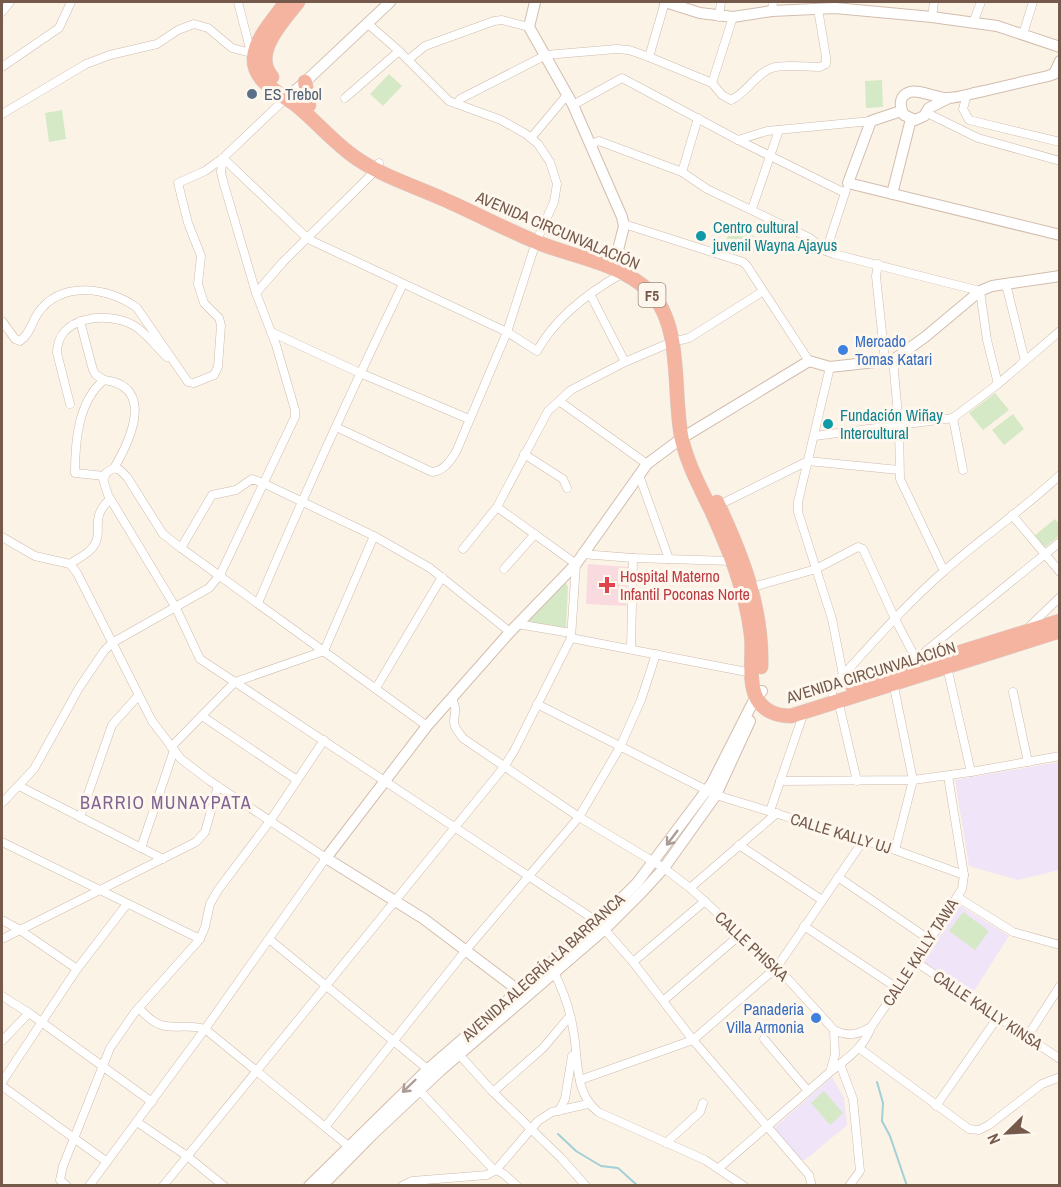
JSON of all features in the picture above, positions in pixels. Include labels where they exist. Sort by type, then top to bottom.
[{"type":"highway","points":[[257,62],[264,57],[293,2]]},
{"type":"highway","name":"AVENIDA CIRCUNVALACIÓN","points":[[257,62],[347,152],[538,239],[616,268],[636,270],[657,286],[672,309],[686,436],[701,468],[732,561],[747,588]]},
{"type":"highway","points":[[305,82],[309,105]]},
{"type":"highway","name":"AVENIDA CIRCUNVALACIÓN","points":[[289,95],[309,105],[378,166]]},
{"type":"highway","name":"AVENIDA CIRCUNVALACIÓN","points":[[715,508],[742,559],[747,588],[760,627],[757,673],[761,697],[774,705],[802,708],[946,667],[1059,621]]},
{"type":"highway","name":"AVENIDA CIRCUNVALACIÓN","points":[[835,698],[917,662],[1031,633],[1059,632]]},
{"type":"street","points":[[2,12],[10,2]]},
{"type":"street","points":[[2,67],[59,28],[71,2]]},
{"type":"street","points":[[238,2],[257,62]]},
{"type":"street","points":[[2,321],[15,339],[21,340],[28,333],[38,312],[57,296],[83,288],[96,291],[125,299],[136,308],[188,382],[194,383],[214,375],[218,367],[221,325],[219,318],[204,303],[198,284],[201,256],[188,223],[178,183],[205,171],[223,158],[390,2]]},
{"type":"street","points":[[223,158],[308,239],[507,332],[537,351],[576,304],[590,294],[616,268],[624,224],[570,100],[529,27],[535,2]]},
{"type":"street","points":[[649,57],[665,2],[700,13],[733,18],[773,6],[818,9],[835,5],[997,26],[1059,47]]},
{"type":"street","points":[[719,16],[721,2]]},
{"type":"street","points":[[932,17],[933,2]]},
{"type":"street","points":[[973,23],[981,2]]},
{"type":"street","points":[[1023,34],[1033,2]]},
{"type":"street","points":[[457,104],[460,99],[546,56],[616,49],[629,50],[649,57],[712,83],[731,100],[740,96],[772,67],[820,67],[825,64],[826,57],[818,9]]},
{"type":"street","points":[[712,83],[733,18]]},
{"type":"street","points":[[408,60],[425,46],[494,21],[502,20],[529,27]]},
{"type":"street","points":[[336,427],[432,472],[444,467],[456,452],[507,332],[538,239],[554,202],[557,184],[545,153],[531,138],[501,120],[449,101],[367,23]]},
{"type":"street","points":[[2,114],[86,64],[110,55],[158,44],[188,26],[201,25],[208,28],[232,48],[257,62]]},
{"type":"street","points":[[345,98],[399,51]]},
{"type":"street","points":[[949,98],[915,91],[906,94],[900,102],[901,111],[911,119],[919,119],[928,110],[949,98],[1054,74],[1059,61]]},
{"type":"street","points":[[531,138],[570,100],[622,78],[770,156],[847,188],[892,194],[1059,235]]},
{"type":"street","points":[[922,93],[927,98],[928,110]]},
{"type":"street","points":[[967,94],[963,109],[969,120],[1059,142]]},
{"type":"street","points":[[928,110],[978,138],[1059,161]]},
{"type":"street","points":[[738,140],[750,135],[779,130],[871,121],[901,111]]},
{"type":"street","points":[[682,172],[698,118]]},
{"type":"street","points":[[892,194],[911,119]]},
{"type":"street","points":[[826,251],[871,121]]},
{"type":"street","points":[[752,209],[779,130]]},
{"type":"street","points":[[591,144],[599,141],[682,172],[707,189],[810,238],[826,251],[980,291]]},
{"type":"street","points":[[2,803],[34,769],[79,688],[104,651],[112,644],[209,588],[220,575],[295,417],[296,410],[256,293],[223,181],[221,172],[223,158]]},
{"type":"street","points":[[256,293],[283,262],[378,166]]},
{"type":"street","points":[[624,224],[738,260],[747,266],[809,361],[830,367],[889,360],[926,337],[980,291],[1006,284],[1059,276]]},
{"type":"street","points":[[878,264],[876,276],[898,426],[900,479],[944,571]]},
{"type":"street","points":[[1006,284],[1025,361]]},
{"type":"street","points":[[258,603],[301,502],[403,285]]},
{"type":"street","points":[[980,291],[987,340],[998,384]]},
{"type":"street","points":[[463,549],[497,507],[548,411],[571,390],[625,362],[689,338],[762,292]]},
{"type":"street","points":[[590,294],[625,362]]},
{"type":"street","points":[[69,404],[57,345],[65,330],[75,322],[88,319],[116,320],[134,326],[177,366]]},
{"type":"street","points":[[80,321],[96,375],[122,385],[136,406],[135,418],[125,448],[114,468],[105,476],[104,487],[176,608],[200,659],[602,925],[693,1040],[809,1175],[812,1185]]},
{"type":"street","points":[[815,436],[953,418],[998,384],[1059,331]]},
{"type":"street","points":[[271,332],[469,419]]},
{"type":"street","points":[[89,1185],[205,1029],[326,858],[427,726],[513,628],[579,559],[647,464],[686,436],[809,361]]},
{"type":"street","points":[[830,367],[798,502],[798,512],[832,619],[843,675]]},
{"type":"street","points":[[104,380],[96,387],[87,402],[76,439],[75,473],[105,476]]},
{"type":"street","points":[[559,401],[647,464]]},
{"type":"street","points":[[953,418],[963,470]]},
{"type":"street","points":[[524,454],[563,479],[567,488]]},
{"type":"street","points":[[715,508],[808,461],[899,470]]},
{"type":"street","points":[[114,468],[127,477],[163,534],[427,726]]},
{"type":"street","points":[[639,475],[669,559]]},
{"type":"street","points":[[857,781],[835,698],[834,685],[915,597],[1012,515],[1034,500],[1059,475]]},
{"type":"street","points":[[181,548],[212,495],[236,490],[252,479],[374,536],[442,577],[513,628],[571,636],[757,673]]},
{"type":"street","points":[[70,564],[93,548],[97,539],[97,518],[101,508],[111,499]]},
{"type":"street","points":[[497,507],[535,534],[579,559],[732,561]]},
{"type":"street","points":[[1012,515],[1059,572]]},
{"type":"street","points":[[504,569],[535,534]]},
{"type":"street","points":[[141,848],[173,748],[235,682],[324,651],[374,536]]},
{"type":"street","points":[[2,537],[35,556],[70,564],[77,573],[152,721],[181,759],[326,858],[424,919],[523,993]]},
{"type":"street","points":[[747,588],[816,569],[858,547],[863,549],[917,662],[1059,542]]},
{"type":"street","points":[[631,649],[633,558]]},
{"type":"street","points":[[163,1185],[504,767],[571,636],[579,559]]},
{"type":"street","points":[[375,688],[442,577]]},
{"type":"street","points":[[1031,633],[1059,597]]},
{"type":"street","points":[[325,1127],[528,874],[579,817],[620,747],[641,700],[656,654]]},
{"type":"street","points":[[946,667],[971,772]]},
{"type":"street","points":[[893,682],[913,780],[895,850]]},
{"type":"street","points":[[1014,692],[1028,762]]},
{"type":"street","points":[[80,817],[112,725],[138,696]]},
{"type":"street","name":"AVENIDA ALEGRÍA-LA BARRANCA","points":[[322,1185],[352,1149],[431,1073],[602,925],[659,865],[711,793],[761,697]]},
{"type":"street","name":"CALLE PHISKA","points":[[452,699],[457,708],[454,722],[456,729],[464,739],[579,817],[659,865],[690,888],[777,967],[834,1030]]},
{"type":"street","name":"CALLE KALLY UJ","points":[[537,704],[711,793],[895,850],[964,875]]},
{"type":"street","points":[[690,888],[774,812],[780,781],[802,708]]},
{"type":"street","points":[[202,716],[297,780]]},
{"type":"street","points":[[67,1185],[60,1180],[63,1166],[110,1048],[139,1008],[200,939],[210,904],[218,890],[270,821],[324,740]]},
{"type":"street","points":[[780,781],[913,780],[1059,756]]},
{"type":"street","points":[[948,776],[964,875]]},
{"type":"street","points":[[19,786],[163,859]]},
{"type":"street","points":[[2,939],[196,842],[205,832],[218,786]]},
{"type":"street","points":[[580,1080],[693,1040],[777,967],[863,841]]},
{"type":"street","points":[[2,842],[200,939]]},
{"type":"street","points":[[739,844],[822,900]]},
{"type":"street","name":"CALLE KALLY TAWA","points":[[859,1048],[962,889],[964,875]]},
{"type":"street","points":[[838,877],[930,940]]},
{"type":"street","points":[[957,897],[1013,932],[1059,945]]},
{"type":"street","points":[[633,962],[705,901]]},
{"type":"street","points":[[107,1162],[2,1084],[40,1022],[127,904]]},
{"type":"street","points":[[2,921],[20,930],[77,969]]},
{"type":"street","points":[[804,926],[897,988]]},
{"type":"street","points":[[663,1001],[741,933]]},
{"type":"street","points":[[269,939],[431,1073]]},
{"type":"street","name":"CALLE KALLY KINSA","points":[[916,962],[1059,1059]]},
{"type":"street","points":[[552,968],[570,1016],[580,1080],[588,1104],[598,1112],[705,1160],[744,1185]]},
{"type":"street","points":[[1027,1037],[1059,986]]},
{"type":"street","points":[[2,996],[152,1102]]},
{"type":"street","points":[[139,1008],[149,1020],[158,1024],[175,1028],[205,1029],[352,1149]]},
{"type":"street","points":[[2,1041],[29,1013]]},
{"type":"street","points":[[493,1092],[543,1048],[570,1016]]},
{"type":"street","points":[[936,1106],[998,1017]]},
{"type":"street","points":[[830,1072],[835,1055],[834,1030],[847,1035],[858,1034],[871,1027]]},
{"type":"street","points":[[764,1040],[808,1091]]},
{"type":"street","points":[[559,1111],[565,1099],[574,1043]]},
{"type":"street","points":[[719,1168],[859,1048],[969,1129],[979,1130],[989,1125],[1042,1084],[1059,1077]]},
{"type":"street","points":[[456,1050],[493,1092],[586,1185]]},
{"type":"street","points":[[840,1064],[853,1099],[860,1171],[849,1185]]},
{"type":"street","name":"AVENIDA ALEGRÍA-LA BARRANCA","points":[[309,1185],[420,1091],[431,1073]]},
{"type":"street","points":[[420,1091],[496,1170],[517,1185]]},
{"type":"street","points":[[666,1143],[700,1112],[703,1103]]},
{"type":"street","points":[[402,1185],[412,1181],[483,1176],[496,1170],[538,1121],[552,1112],[588,1104]]},
{"type":"street","points":[[137,1122],[224,1185]]},
{"type":"shaded area","name":"Hospital Materno Infantil Poconas Norte","points":[[588,564],[628,567],[626,606],[586,604]]},
{"type":"shaded area","points":[[1059,762],[1059,870],[1018,880],[969,866],[955,780]]},
{"type":"shaded area","points":[[959,905],[1009,936],[972,994],[924,962]]},
{"type":"shaded area","points":[[832,1077],[844,1098],[847,1125],[805,1160],[801,1160],[774,1128]]},
{"type":"green space","points":[[389,74],[402,86],[383,106],[370,94]]},
{"type":"green space","points":[[882,80],[883,107],[866,108],[865,81]]},
{"type":"green space","points":[[62,110],[66,139],[49,142],[45,113]]},
{"type":"green space","points":[[732,228],[759,238],[753,253],[725,242]]},
{"type":"green space","points":[[995,393],[1009,410],[983,430],[969,413]]},
{"type":"green space","points":[[1013,414],[1024,429],[1004,445],[992,430]]},
{"type":"green space","points":[[1055,519],[1059,524],[1059,536],[1044,548],[1034,536]]},
{"type":"green space","points":[[566,583],[568,587],[566,629],[531,623],[529,619]]},
{"type":"green space","points":[[963,912],[989,931],[975,950],[949,931]]},
{"type":"green space","points":[[824,1091],[843,1113],[830,1125],[811,1103]]},
{"type":"waterway","points":[[877,1082],[883,1103],[882,1121],[890,1136],[907,1186]]},
{"type":"waterway","points":[[558,1134],[576,1151],[601,1166],[618,1168],[638,1186]]},
{"type":"place","name":"ES Trebol","points":[[252,94]]},
{"type":"place","name":"Centro cultural juvenil Wayna Ajayus","points":[[701,236]]},
{"type":"place","name":"Mercado Tomas Katari","points":[[843,350]]},
{"type":"place","name":"Fundación Wiñay Intercultural","points":[[828,424]]},
{"type":"place","name":"Hospital Materno Infantil Poconas Norte","points":[[607,585]]},
{"type":"place","name":"Panaderia Villa Armonia","points":[[816,1018]]},
{"type":"district","name":"BARRIO MUNAYPATA","points":[[166,802]]}]
